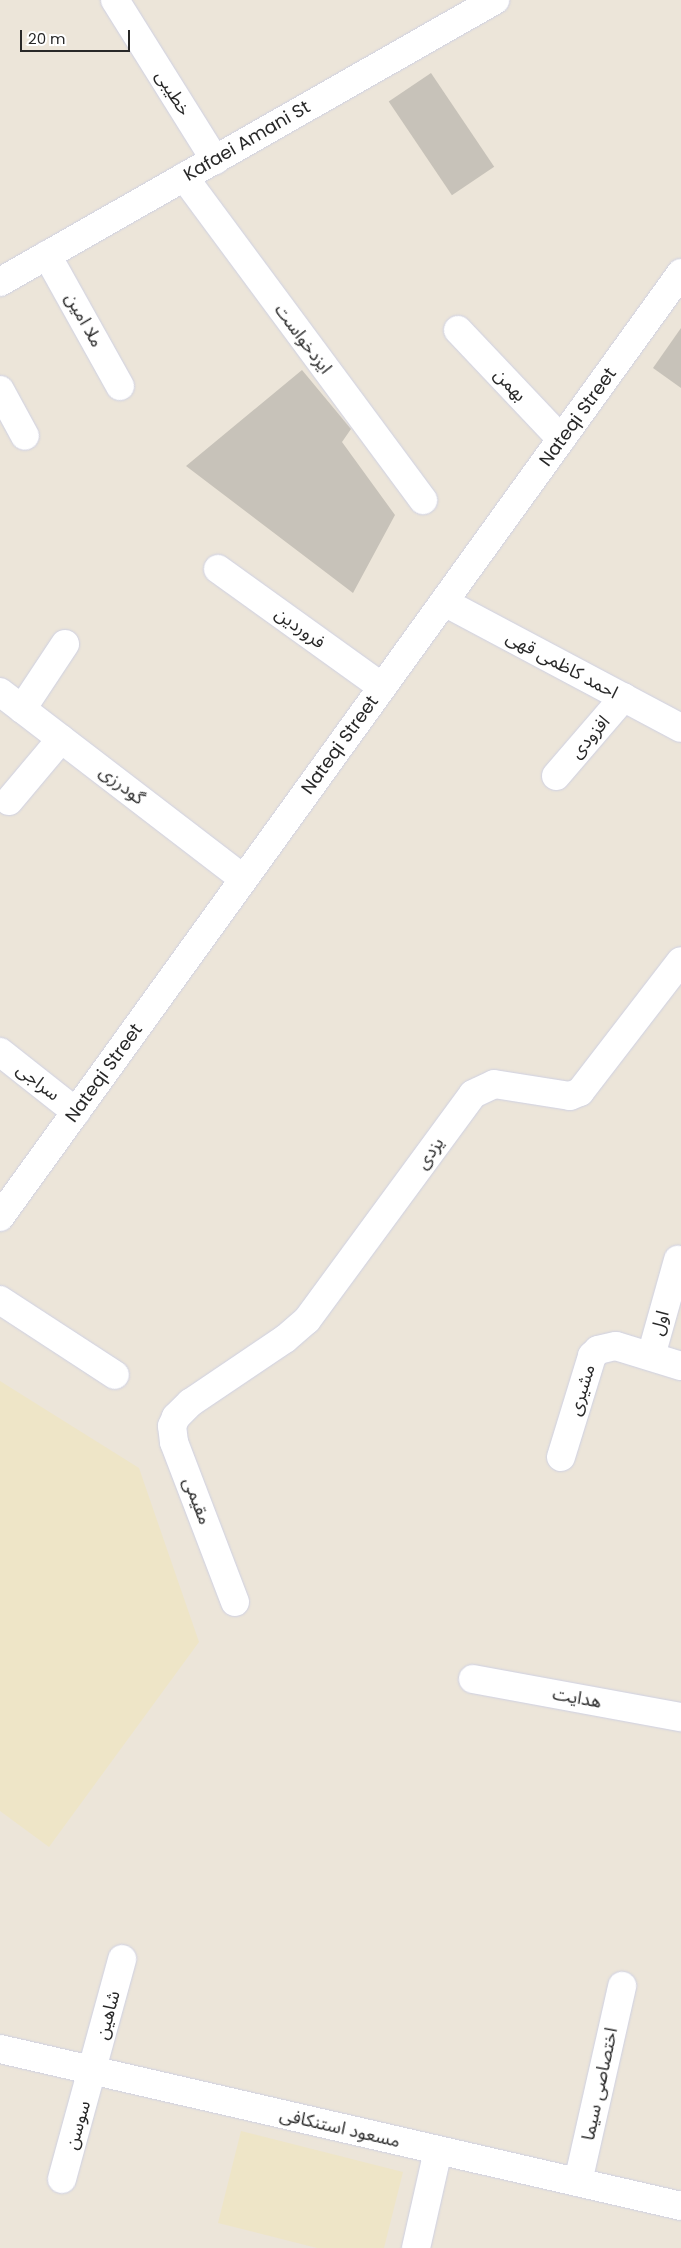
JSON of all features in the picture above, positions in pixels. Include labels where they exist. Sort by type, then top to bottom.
[{"type":"street","name":"خطیبی","points":[[114,0],[215,160]]},
{"type":"street","name":"Kafaei Amani St","points":[[0,282],[495,0]]},
{"type":"street","name":"ایزدخواست","points":[[184,177],[422,500]]},
{"type":"street","name":"ملا امین","points":[[47,255],[120,386]]},
{"type":"street","name":"Nateqi Street","points":[[0,1217],[681,273]]},
{"type":"street","name":"بهمن","points":[[458,330],[561,440]]},
{"type":"street","points":[[0,390],[25,436]]},
{"type":"street","name":"فروردین","points":[[218,569],[382,687]]},
{"type":"street","name":"احمد کاظمی قهی","points":[[444,602],[681,728]]},
{"type":"street","points":[[22,709],[65,644]]},
{"type":"street","name":"گودرزی","points":[[0,692],[244,879]]},
{"type":"street","name":"افزودی","points":[[556,776],[624,697]]},
{"type":"street","points":[[9,801],[61,738]]},
{"type":"street","name":"یزدی","points":[[190,1403],[285,1339],[307,1320],[473,1094],[494,1084],[570,1096],[580,1092],[681,961]]},
{"type":"street","name":"سراجی","points":[[0,1052],[76,1112]]},
{"type":"street","name":"اول","points":[[651,1356],[678,1260]]},
{"type":"street","points":[[0,1300],[115,1375]]},
{"type":"street","name":"مشیری","points":[[561,1457],[592,1356],[606,1347],[616,1346],[681,1366]]},
{"type":"street","name":"مقیمی","points":[[190,1403],[176,1416],[172,1434],[235,1602]]},
{"type":"street","name":"هدایت","points":[[473,1679],[681,1717]]},
{"type":"street","name":"شاهین","points":[[93,2070],[122,1959]]},
{"type":"street","name":"اختصاصی سیما","points":[[578,2182],[622,1986]]},
{"type":"street","name":"مسعود استنکافی","points":[[0,2049],[681,2206]]},
{"type":"street","name":"سوسن","points":[[62,2179],[93,2070]]},
{"type":"street","points":[[416,2248],[438,2150]]},
{"type":"shaded area","points":[[0,1381],[139,1468],[199,1642],[49,1847],[0,1811]]},
{"type":"shaded area","points":[[241,2131],[403,2172],[384,2248],[317,2248],[218,2223]]},
{"type":"building","points":[[431,73],[494,167],[452,195],[389,102]]},
{"type":"building","points":[[681,328],[681,388],[653,368]]},
{"type":"building","points":[[302,370],[351,429],[342,442],[395,515],[353,593],[186,466]]}]
